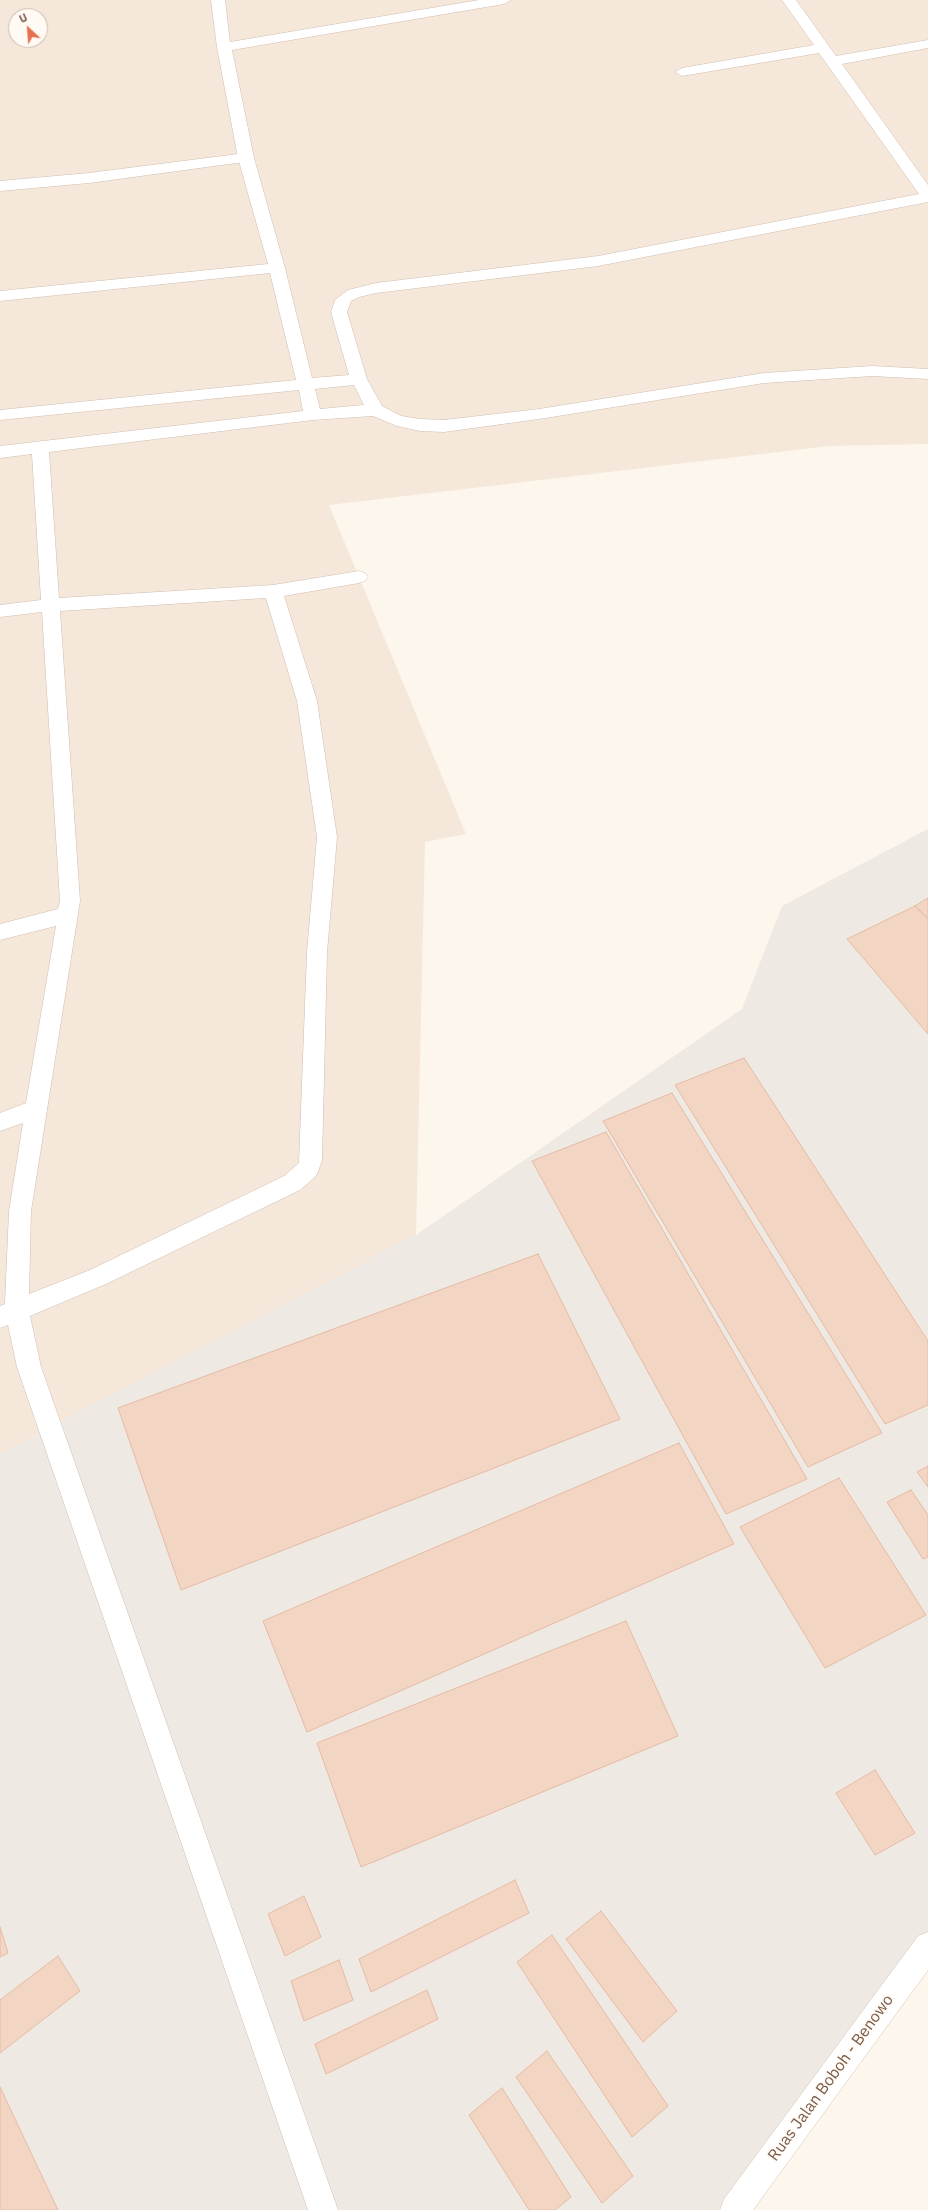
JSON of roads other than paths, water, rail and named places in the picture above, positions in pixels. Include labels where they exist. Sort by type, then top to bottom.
[{"type":"street","points":[[218,0],[224,47],[246,158],[262,220],[277,268],[314,415]]},
{"type":"street","points":[[224,47],[504,0]]},
{"type":"street","points":[[375,410],[359,379],[339,312],[341,303],[354,293],[376,288],[598,261],[928,196],[834,61],[789,0]]},
{"type":"street","points":[[834,61],[928,44]]},
{"type":"street","points":[[682,72],[824,48]]},
{"type":"street","points":[[0,186],[90,178],[246,158]]},
{"type":"street","points":[[912,172],[928,168]]},
{"type":"street","points":[[0,296],[277,268]]},
{"type":"street","points":[[0,452],[314,415],[375,410],[397,421],[420,425],[444,426],[642,399],[764,378],[872,371],[928,374]]},
{"type":"street","points":[[0,415],[359,379]]},
{"type":"street","points":[[40,448],[70,901],[38,1108],[20,1211],[8,1314],[29,1367],[323,2210]]},
{"type":"street","points":[[0,611],[50,606],[273,591],[359,577]]},
{"type":"street","points":[[8,1314],[98,1277],[292,1183],[308,1169],[311,1160],[316,952],[326,837],[307,701],[273,591]]},
{"type":"street","points":[[0,932],[69,914]]},
{"type":"street","points":[[0,1122],[38,1108]]},
{"type":"street","name":"Ruas Jalan Boboh - Benowo","points":[[735,2210],[928,1946]]}]
